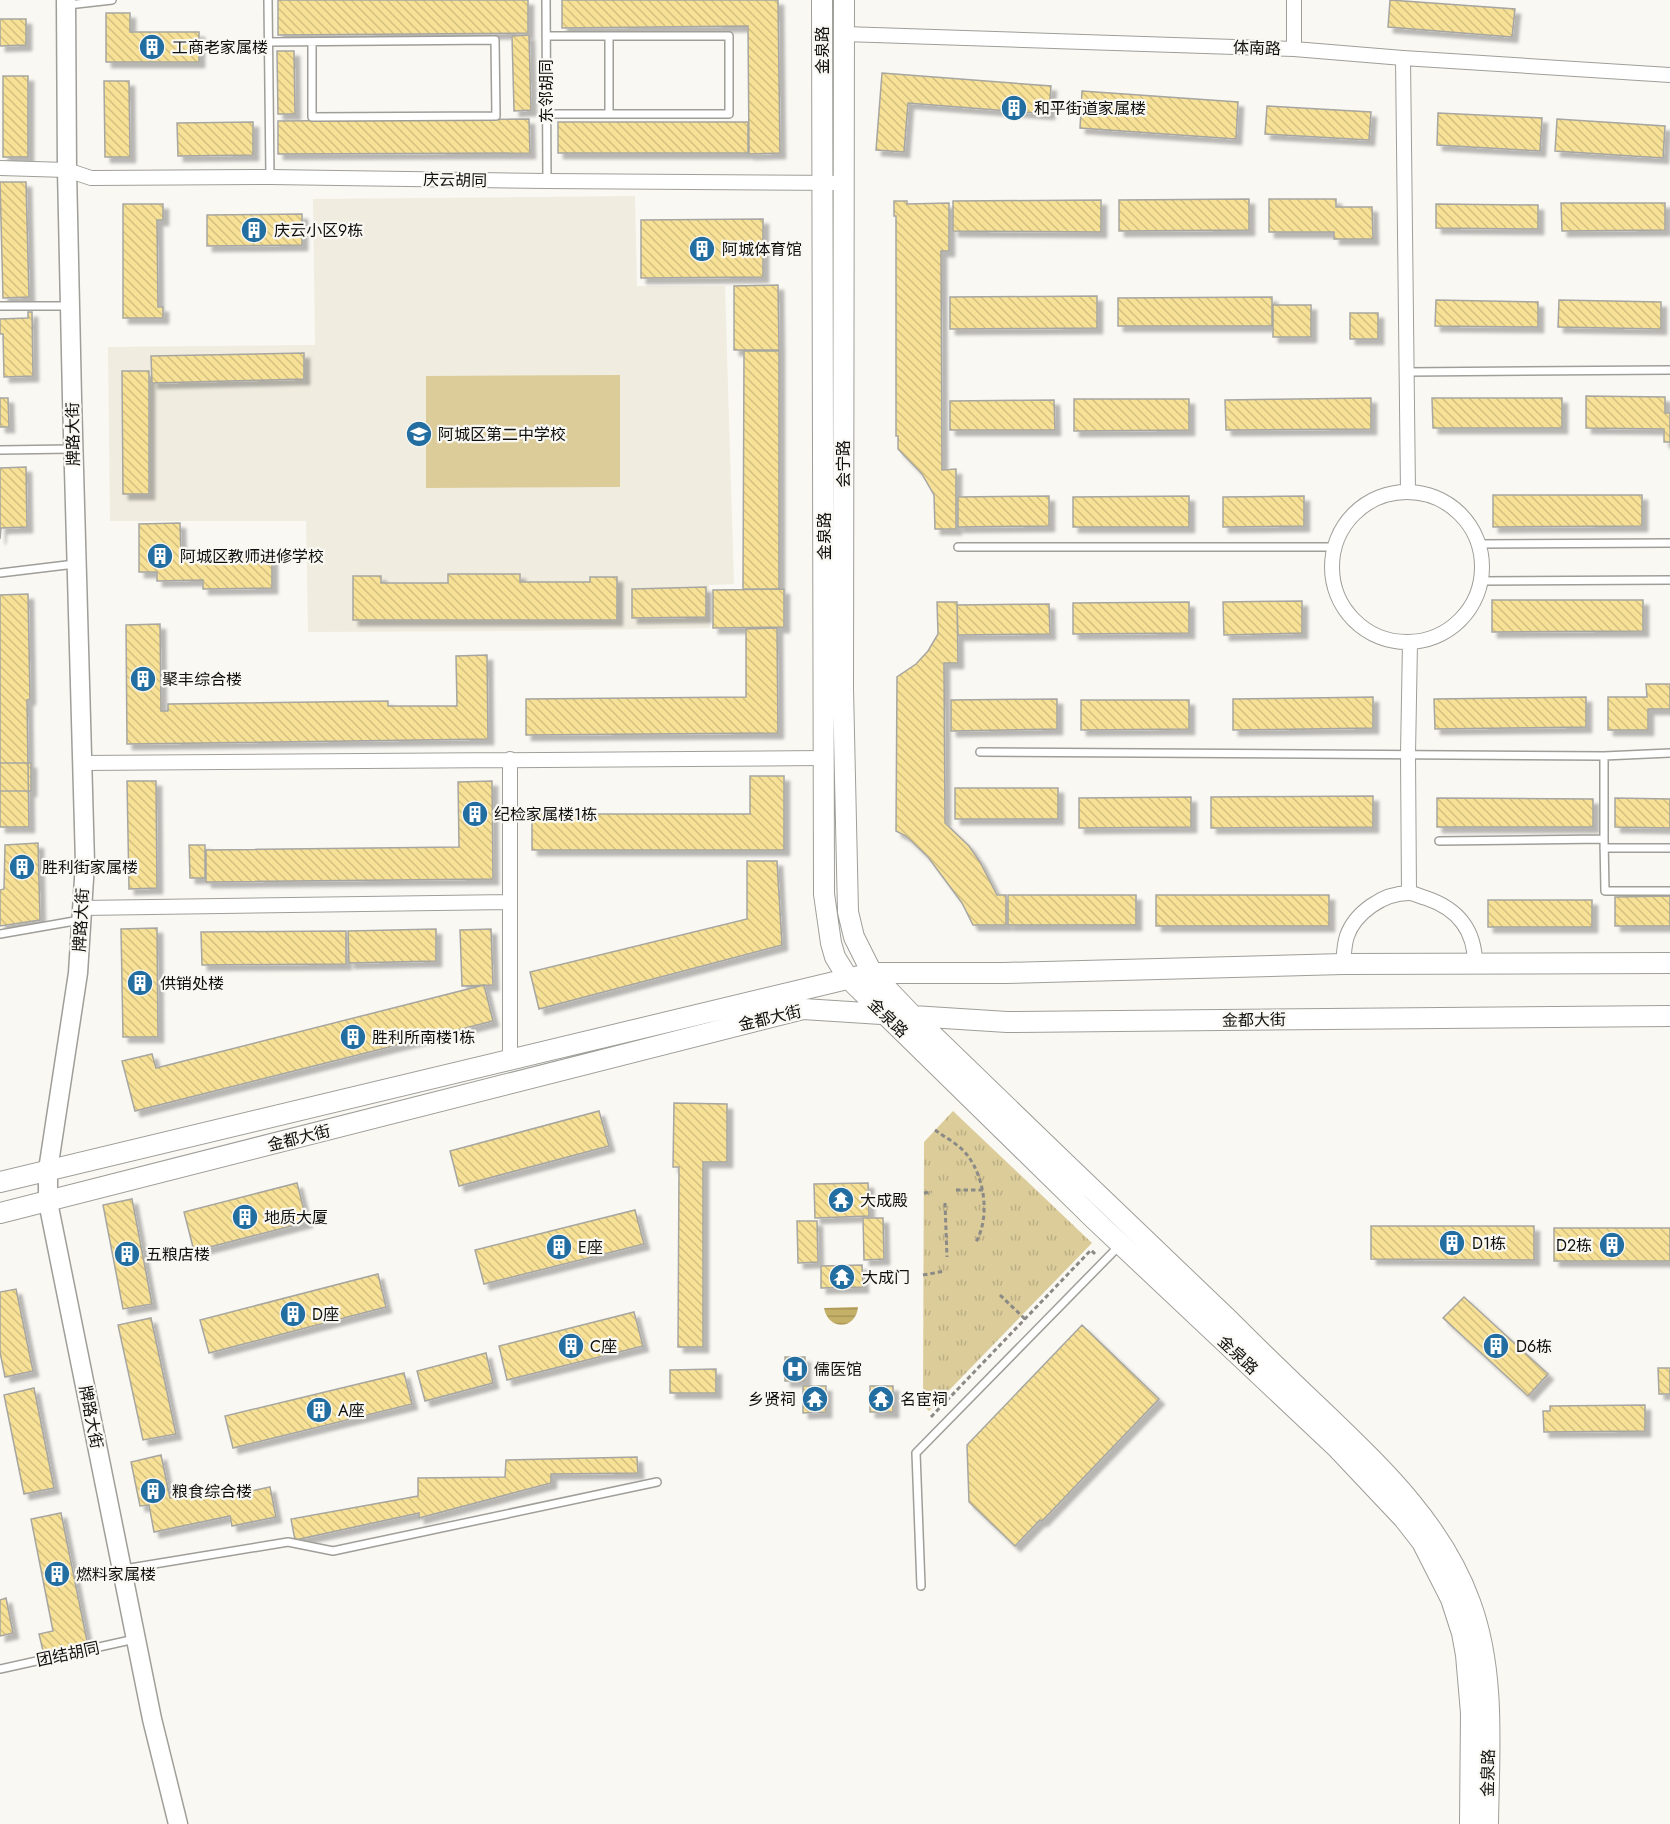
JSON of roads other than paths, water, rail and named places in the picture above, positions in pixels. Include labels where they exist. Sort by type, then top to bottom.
[{"type":"main road","name":"金泉路","points":[[822,0],[824,894],[826,919],[835,957],[848,978],[883,1014],[1120,1244],[1336,1447],[1404,1519],[1422,1542],[1451,1599],[1462,1633],[1466,1655],[1471,1713],[1470,1824]]},
{"type":"main road","name":"会宁路","points":[[844,0],[843,689],[848,912],[854,937],[872,972],[912,1015]]},
{"type":"main road","name":"金都大街","points":[[0,1182],[872,972],[1015,972],[1343,964],[1670,963]]},
{"type":"main road","name":"金都大街","points":[[0,1214],[803,1009],[1007,1022],[1670,1016]]},
{"type":"main road","name":"金泉路","points":[[912,1015],[1352,1439],[1425,1518],[1444,1546],[1459,1575],[1471,1603],[1485,1655],[1489,1712],[1488,1824]]},
{"type":"street","points":[[1294,0],[1294,49]]},
{"type":"street","name":"牌路大街","points":[[66,2],[73,449],[85,863],[78,973],[48,1170],[48,1202],[152,1719],[178,1824]]},
{"type":"street","name":"体南路","points":[[844,34],[1294,49],[1670,75]]},
{"type":"street","points":[[1403,58],[1408,492]]},
{"type":"street","name":"庆云胡同","points":[[0,168],[67,170],[91,178],[270,177],[844,183]]},
{"type":"street","points":[[1408,492],[1437,498],[1449,505],[1470,526],[1478,544],[1482,567],[1481,581],[1471,608],[1456,624],[1438,636],[1425,640],[1395,642],[1381,638],[1355,622],[1338,598],[1332,568],[1335,548],[1344,526],[1354,514],[1379,498],[1408,492]]},
{"type":"street","points":[[1409,893],[1410,642]]},
{"type":"street","points":[[82,763],[824,758]]},
{"type":"street","points":[[510,759],[510,1059]]},
{"type":"street","points":[[1343,964],[1347,935],[1364,911],[1378,901],[1409,893],[1439,903],[1462,922],[1473,939],[1475,964]]},
{"type":"street","points":[[82,914],[510,902]]},
{"type":"lane","points":[[66,2],[112,0]]},
{"type":"lane","points":[[268,0],[270,177]]},
{"type":"lane","name":"东邻胡同","points":[[546,0],[546,181]]},
{"type":"lane","points":[[546,36],[729,36],[729,114],[546,114]]},
{"type":"lane","points":[[609,36],[609,114]]},
{"type":"lane","points":[[268,42],[495,40],[496,116],[312,117],[312,42]]},
{"type":"lane","points":[[0,306],[70,306]]},
{"type":"lane","points":[[1407,372],[1670,370]]},
{"type":"lane","points":[[0,450],[73,449]]},
{"type":"lane","points":[[1478,544],[1670,543]]},
{"type":"lane","points":[[958,548],[1335,548]]},
{"type":"lane","points":[[0,573],[76,563]]},
{"type":"lane","points":[[1481,581],[1670,580]]},
{"type":"lane","points":[[980,752],[1604,756],[1670,753]]},
{"type":"lane","points":[[1604,756],[1605,891],[1670,891]]},
{"type":"lane","points":[[1439,841],[1604,843],[1670,848]]},
{"type":"lane","points":[[0,934],[82,914]]},
{"type":"lane","points":[[921,1586],[916,1452],[1120,1244]]},
{"type":"lane","points":[[122,1570],[288,1542],[333,1551],[657,1482]]},
{"type":"lane","name":"团结胡同","points":[[0,1669],[136,1639]]},
{"type":"place","name":"工商老家属楼","points":[[152,47]]},
{"type":"place","name":"和平街道家属楼","points":[[1014,108]]},
{"type":"place","name":"庆云小区9栋","points":[[254,230]]},
{"type":"place","name":"阿城体育馆","points":[[702,249]]},
{"type":"place","name":"阿城区第二中学校","points":[[419,434]]},
{"type":"place","name":"阿城区教师进修学校","points":[[160,556]]},
{"type":"place","name":"聚丰综合楼","points":[[143,679]]},
{"type":"place","name":"纪检家属楼1栋","points":[[475,814]]},
{"type":"place","name":"胜利街家属楼","points":[[22,867]]},
{"type":"place","name":"供销处楼","points":[[140,983]]},
{"type":"place","name":"胜利所南楼1栋","points":[[353,1037]]},
{"type":"place","name":"大成殿","points":[[841,1200]]},
{"type":"place","name":"地质大厦","points":[[245,1217]]},
{"type":"place","name":"D1栋","points":[[1452,1243]]},
{"type":"place","name":"D2栋","points":[[1612,1245]]},
{"type":"place","name":"E座","points":[[559,1247]]},
{"type":"place","name":"五粮店楼","points":[[127,1254]]},
{"type":"place","name":"大成门","points":[[842,1277]]},
{"type":"place","name":"D座","points":[[293,1314]]},
{"type":"place","name":"C座","points":[[571,1346]]},
{"type":"place","name":"D6栋","points":[[1496,1346]]},
{"type":"place","name":"儒医馆","points":[[795,1369]]},
{"type":"place","name":"乡贤祠","points":[[815,1399]]},
{"type":"place","name":"名宦祠","points":[[881,1399]]},
{"type":"place","name":"A座","points":[[319,1410]]},
{"type":"place","name":"粮食综合楼","points":[[153,1491]]},
{"type":"place","name":"燃料家属楼","points":[[57,1574]]}]
